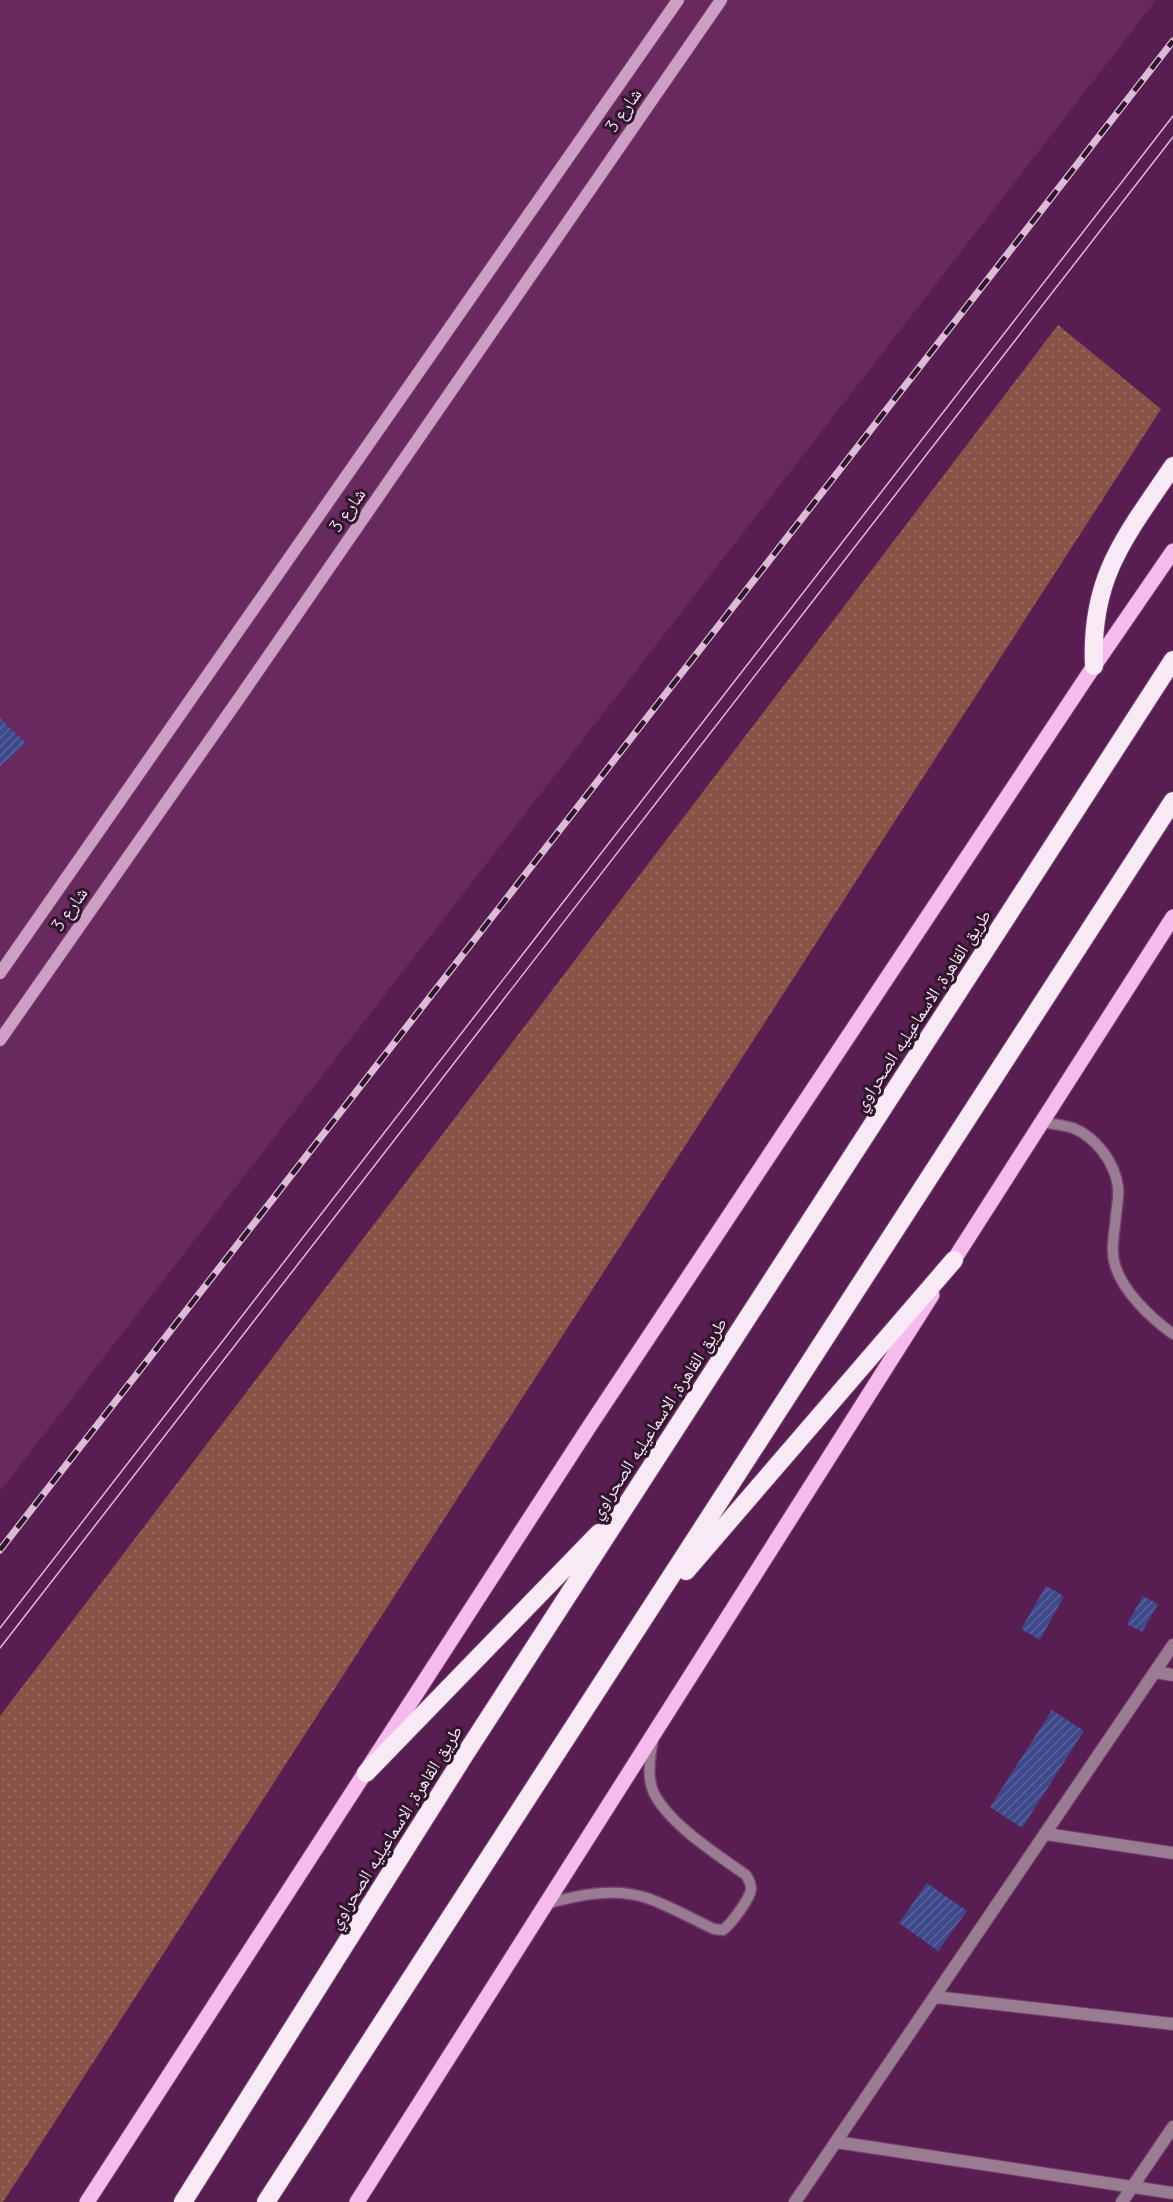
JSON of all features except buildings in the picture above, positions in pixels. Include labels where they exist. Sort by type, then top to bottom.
[{"type":"highway","points":[[1094,666],[1097,610],[1109,568],[1118,548],[1173,466]]},
{"type":"highway","name":"طريق القاهرة, الاسماعيليه الصحراوي","points":[[183,2202],[457,1766],[1173,660]]},
{"type":"highway","points":[[266,2202],[418,1964],[1042,1007],[1173,801]]},
{"type":"highway","points":[[640,1624],[954,1260]]},
{"type":"highway","points":[[366,1773],[628,1504]]},
{"type":"main road","name":"شارع 3","points":[[0,973],[678,0]]},
{"type":"main road","name":"شارع 3","points":[[0,1040],[721,0]]},
{"type":"main road","points":[[87,2202],[589,1427],[1173,550]]},
{"type":"main road","points":[[357,2202],[1173,917]]},
{"type":"street","points":[[795,2202],[1173,1646]]},
{"type":"street","points":[[1155,1672],[1173,1675]]},
{"type":"street","points":[[1046,1834],[1173,1853]]},
{"type":"street","points":[[935,1997],[1173,2024]]},
{"type":"street","points":[[1122,2202],[1173,2127]]},
{"type":"street","points":[[836,2142],[1173,2193]]},
{"type":"lane","points":[[1041,1122],[1073,1128],[1093,1139],[1105,1155],[1113,1170],[1118,1188],[1113,1243],[1115,1264],[1126,1286],[1140,1303],[1161,1326],[1173,1334]]},
{"type":"lane","points":[[546,1904],[571,1897],[611,1893],[645,1897],[714,1929],[723,1930],[729,1926],[751,1893],[751,1884],[746,1875],[696,1839],[667,1811],[653,1790],[650,1770],[654,1734]]},
{"type":"shaded area","points":[[0,0],[1156,0],[0,1491]]},
{"type":"shaded area","points":[[1058,325],[1161,409],[3,2202],[0,2202],[0,1716]]},
{"type":"tram line","points":[[0,1628],[1173,116]]},
{"type":"tram line","points":[[0,1648],[1173,137]]},
{"type":"railway","points":[[0,1550],[1173,41]]}]
